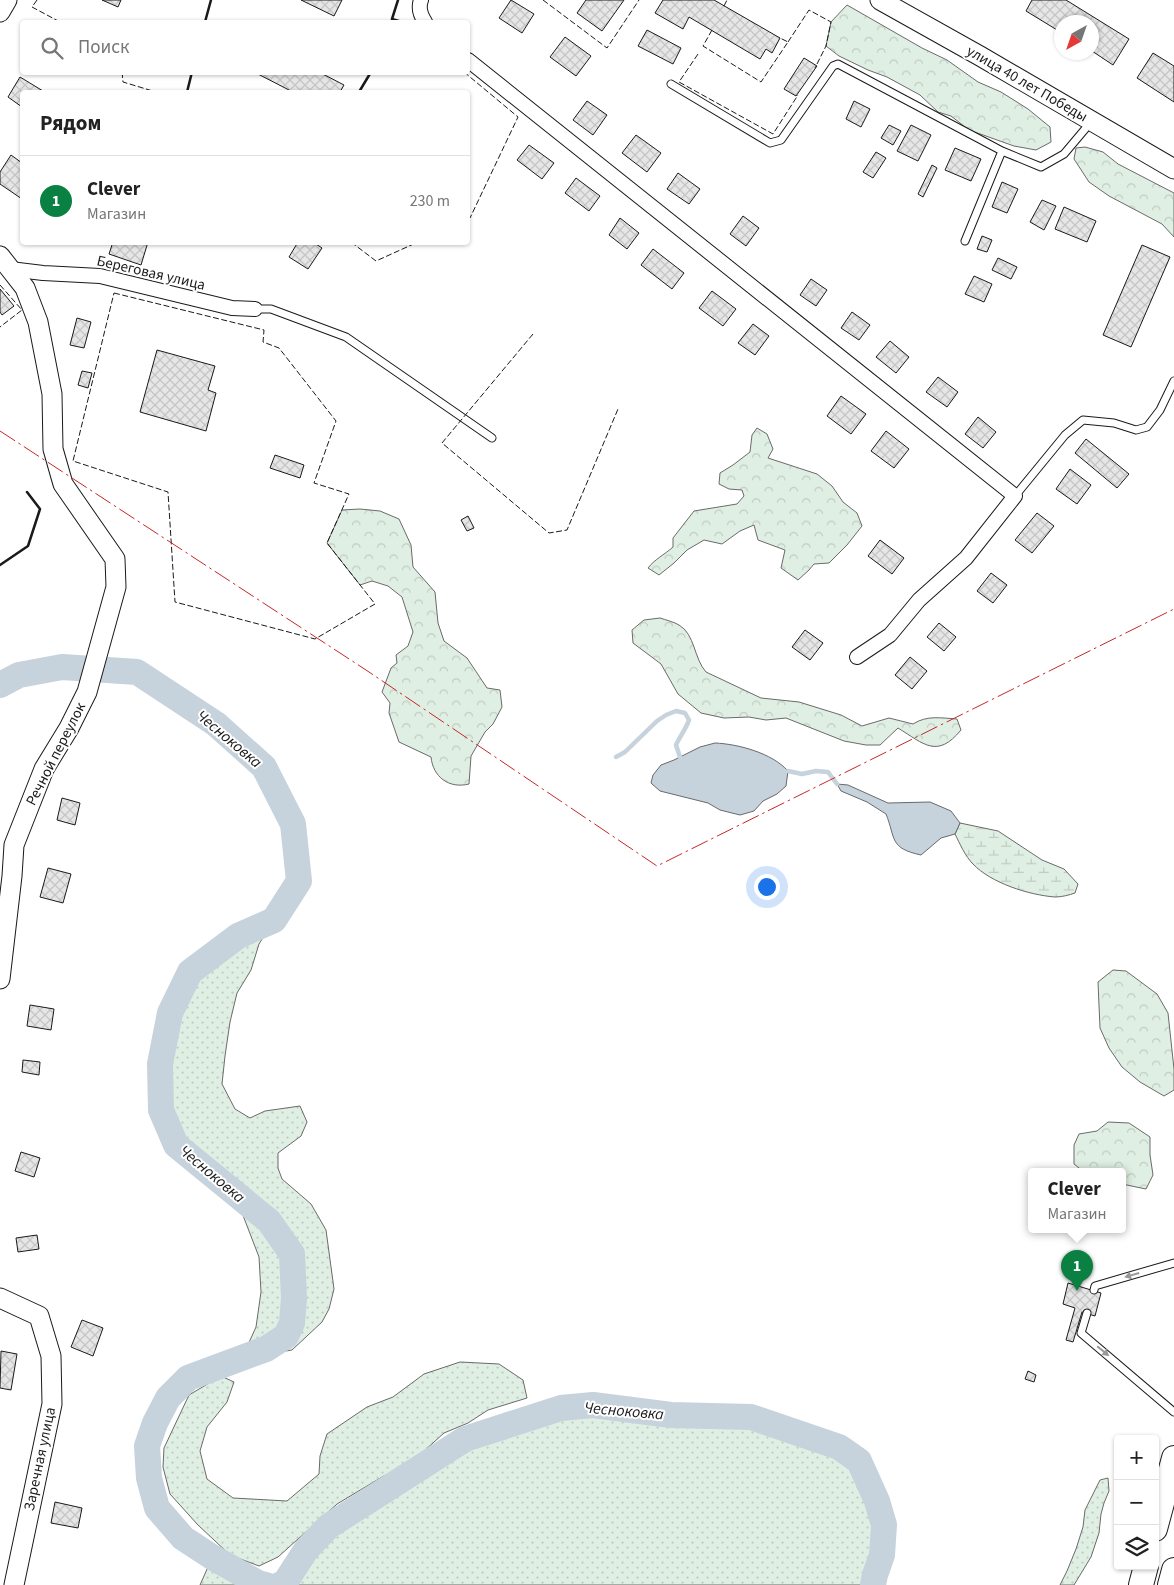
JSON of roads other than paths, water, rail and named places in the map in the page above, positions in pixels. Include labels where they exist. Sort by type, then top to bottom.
[{"type":"highway","points":[[1156,1525],[1174,1458]]},
{"type":"highway","points":[[1141,1585],[1145,1570]]},
{"type":"highway","points":[[1170,1585],[1174,1570]]},
{"type":"street","points":[[0,12],[7,0]]},
{"type":"street","points":[[421,0],[420,4],[424,20]]},
{"type":"street","name":"улица 40 лет Победы","points":[[880,0],[1174,169]]},
{"type":"street","points":[[470,62],[1015,496],[966,558],[918,600],[890,635],[857,657]]},
{"type":"street","name":"Береговая улица","points":[[5,263],[43,273],[100,276],[232,308],[255,309]]},
{"type":"street","name":"Речной переулок","points":[[0,979],[12,876],[7,847],[44,769],[69,728],[87,692],[116,587],[115,560],[63,484],[53,448],[52,394],[38,322],[25,288],[5,263]]},
{"type":"street","name":"Заречная улица","points":[[0,1298],[39,1316],[51,1356],[52,1404],[14,1585]]},
{"type":"lane","points":[[671,84],[770,143],[781,140],[833,66],[838,64],[1002,151],[1042,167],[1064,154],[1092,122]]},
{"type":"lane","points":[[965,241],[1002,151]]},
{"type":"lane","points":[[255,309],[272,310],[346,337],[492,438]]},
{"type":"lane","points":[[1015,496],[1065,435],[1083,420],[1114,423],[1136,430],[1148,427],[1160,410],[1174,382]]},
{"type":"lane","points":[[1094,1290],[1095,1286],[1174,1263]]},
{"type":"lane","points":[[1087,1314],[1081,1333],[1174,1412]]},
{"type":"waterway","name":"Чесноковка","points":[[0,685],[19,675],[62,667],[137,672],[216,724],[264,767],[293,824],[299,881],[274,920],[238,936],[190,972],[170,1013],[160,1064],[161,1110],[176,1145],[269,1221],[292,1254],[294,1298],[292,1323],[286,1336],[266,1349],[188,1378],[168,1398],[155,1423],[147,1446],[149,1478],[157,1508],[183,1538],[212,1557],[258,1583],[266,1585]]},
{"type":"waterway","points":[[616,757],[625,752],[657,721],[676,711],[685,713],[689,720],[676,745],[680,757]]},
{"type":"waterway","points":[[788,771],[802,774],[816,771],[828,772],[837,784]]},
{"type":"waterway","name":"Чесноковка","points":[[279,1585],[284,1584],[306,1550],[329,1526],[465,1439],[561,1408],[593,1405],[671,1415],[751,1417],[839,1447],[859,1461],[877,1501],[884,1525],[882,1555],[873,1585]]},
{"type":"place","name":"Clever","points":[[1077,1291]]}]
